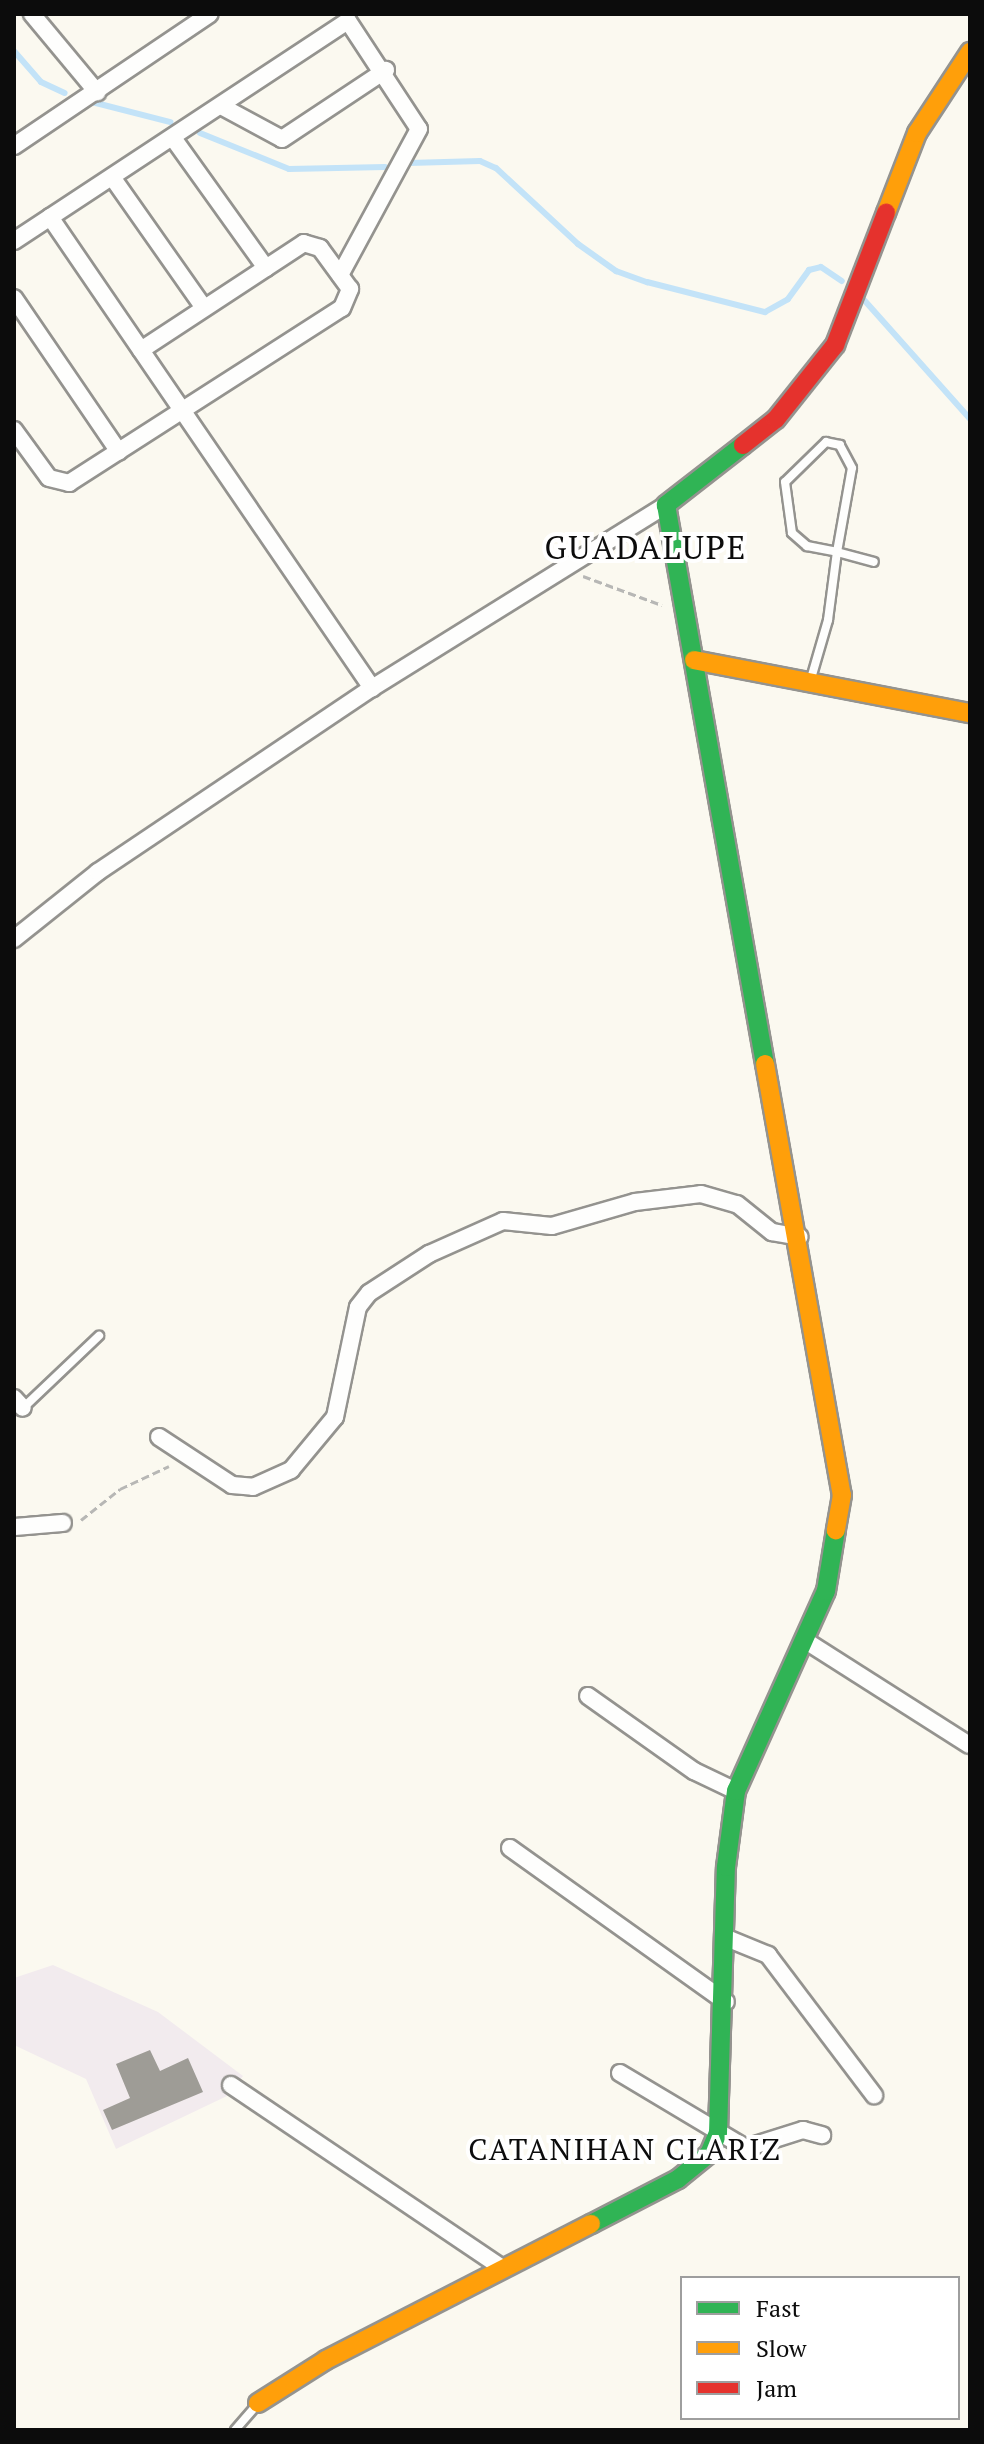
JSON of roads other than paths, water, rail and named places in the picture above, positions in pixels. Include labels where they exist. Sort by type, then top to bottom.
[{"type":"street","points":[[32,14],[97,92]]},
{"type":"street","points":[[14,146],[210,14]]},
{"type":"street","points":[[14,241],[221,106],[340,21],[355,25],[416,115],[418,138],[340,275]]},
{"type":"street","points":[[14,939],[98,872],[372,688],[666,505],[776,419],[835,345],[917,133],[970,52]]},
{"type":"street","points":[[221,106],[282,139],[386,70]]},
{"type":"street","points":[[173,138],[266,268]]},
{"type":"street","points":[[112,177],[204,308]]},
{"type":"street","points":[[50,217],[372,688]]},
{"type":"street","points":[[14,430],[62,485],[183,412],[348,303],[350,289],[310,242],[141,350]]},
{"type":"street","points":[[14,298],[119,452]]},
{"type":"street","points":[[258,2403],[502,2268],[678,2179],[709,2154],[718,2133],[726,2002],[724,1937],[736,1791],[826,1591],[842,1495],[800,1237],[666,505]]},
{"type":"street","points":[[694,660],[970,713]]},
{"type":"street","points":[[159,1437],[181,1456],[232,1485],[253,1487],[291,1470],[335,1417],[348,1380],[358,1307],[369,1293],[481,1229],[503,1221],[552,1226],[635,1202],[701,1194],[737,1204],[772,1232],[800,1237]]},
{"type":"street","points":[[14,1527],[63,1523]]},
{"type":"street","points":[[806,1641],[969,1745]]},
{"type":"street","points":[[588,1696],[694,1771],[736,1791]]},
{"type":"street","points":[[510,1848],[726,2002]]},
{"type":"street","points":[[724,1937],[768,1955],[874,2095]]},
{"type":"street","points":[[620,2073],[746,2148],[803,2130],[822,2135]]},
{"type":"street","points":[[231,2085],[502,2268]]},
{"type":"lane","points":[[809,684],[837,552],[852,468],[846,451],[830,441],[784,487],[794,536],[837,552],[874,562]]},
{"type":"lane","points":[[18,1403],[99,1336]]},
{"type":"lane","points":[[235,2430],[258,2403]]},
{"type":"waterway","points":[[14,51],[41,82],[65,93]]},
{"type":"waterway","points":[[92,102],[170,122]]},
{"type":"waterway","points":[[200,133],[289,169],[385,167]]},
{"type":"waterway","points":[[409,163],[480,161],[496,168],[578,244],[616,271],[647,282],[765,312],[788,299],[809,270],[821,267],[842,281]]},
{"type":"waterway","points":[[865,301],[970,419]]},
{"type":"district","name":"GUADALUPE","points":[[646,547]]},
{"type":"district","name":"CATANIHAN CLARIZ","points":[[625,2149]]}]
